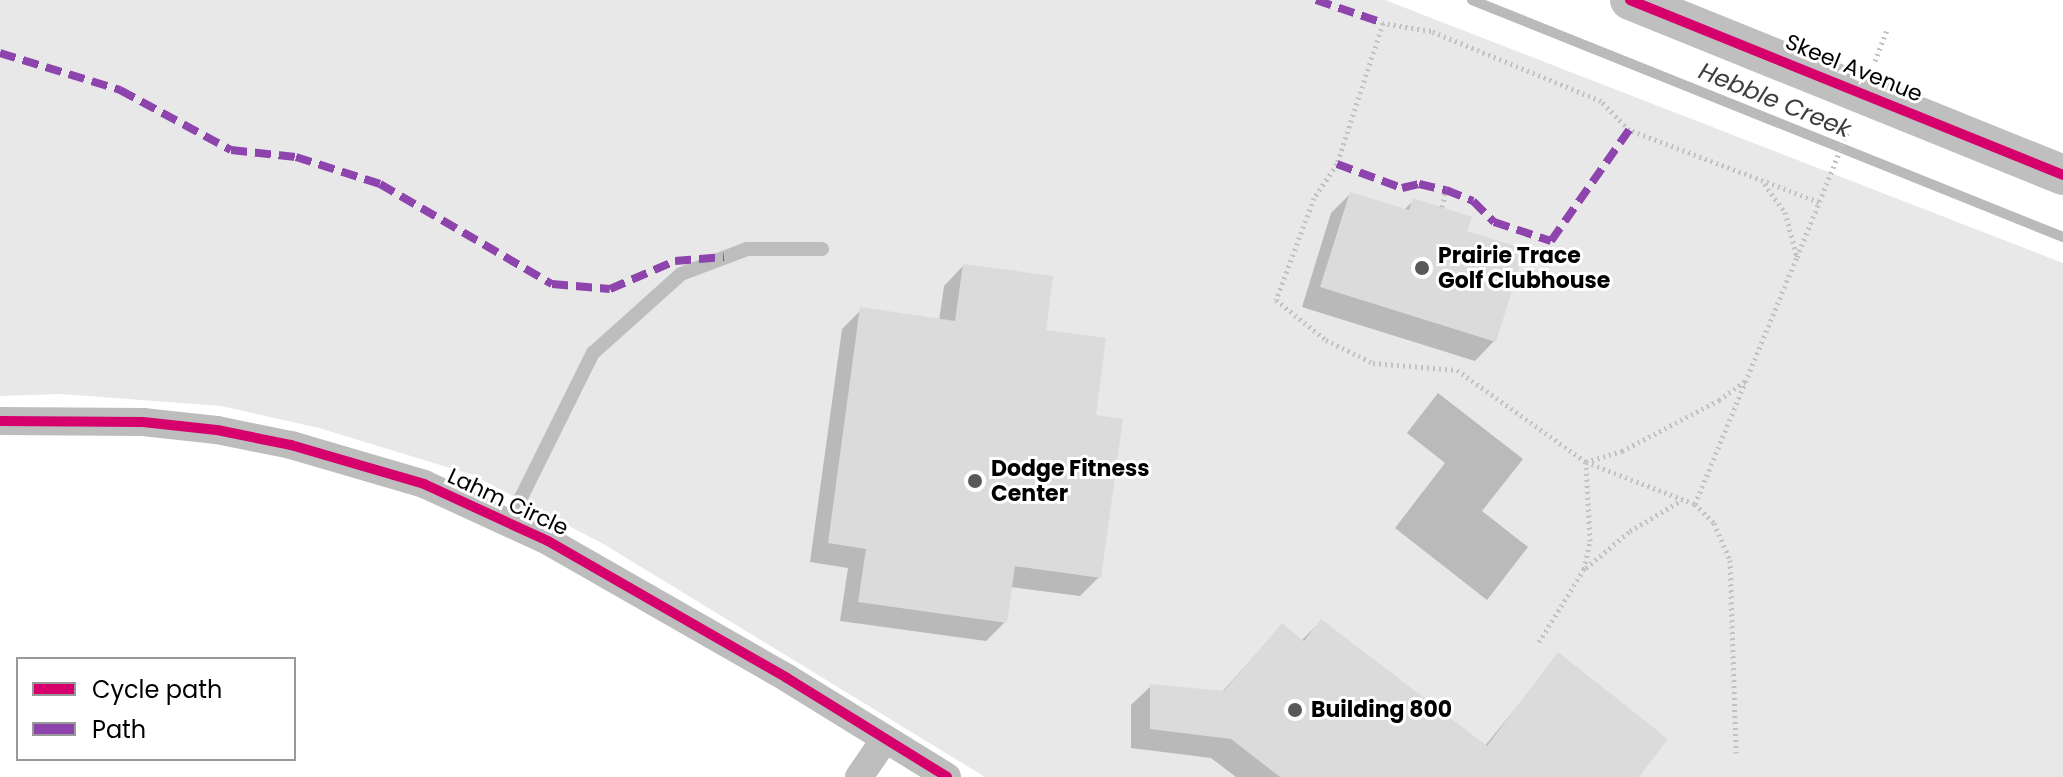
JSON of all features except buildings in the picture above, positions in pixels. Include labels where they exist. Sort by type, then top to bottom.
[{"type":"street","name":"Skeel Avenue","points":[[1630,0],[2063,175]]},
{"type":"street","name":"Lahm Circle","points":[[0,421],[143,422],[291,445],[424,484],[509,522],[947,777]]},
{"type":"street","points":[[859,777],[885,739]]},
{"type":"lane","points":[[509,522],[593,353],[681,274],[747,249],[822,249]]},
{"type":"path","points":[[1736,753],[1730,560],[1714,523],[1695,504],[1586,462],[1457,370],[1373,363],[1326,340],[1276,300],[1314,198],[1337,164],[1383,23],[1431,31],[1601,101],[1629,130],[1819,202]]},
{"type":"path","points":[[1695,504],[1848,132]]},
{"type":"path","points":[[1761,180],[1785,212],[1797,257]]},
{"type":"path","points":[[1442,207],[1446,190]]},
{"type":"path","points":[[1586,462],[1622,451],[1719,400],[1746,380]]},
{"type":"path","points":[[1584,569],[1590,541],[1586,462]]},
{"type":"path","points":[[1539,642],[1584,569],[1630,531],[1683,500]]},
{"type":"shaded area","points":[[0,0],[1385,0],[2063,263],[2063,777],[985,777],[605,545],[473,475],[319,428],[221,406],[61,394],[0,396]]},
{"type":"shaded area","points":[[1438,393],[1523,459],[1482,511],[1528,547],[1487,600],[1395,528],[1445,463],[1407,433]]},
{"type":"waterway","name":"Hebble Creek","points":[[1472,0],[2063,237]]},
{"type":"marked path","points":[[1316,0],[1383,23]]},
{"type":"marked path","points":[[0,53],[120,90],[231,150],[296,157],[380,184],[552,284],[610,289],[675,261],[724,257]]},
{"type":"marked path","points":[[1337,164],[1402,188],[1419,184],[1446,190],[1473,201],[1494,222],[1551,241],[1629,130]]},
{"type":"cycle path","points":[[1630,0],[2063,175]]},
{"type":"cycle path","points":[[0,421],[143,422],[217,430],[291,445],[424,484],[548,541],[787,678],[947,777]]},
{"type":"place","name":"Prairie Trace Golf Clubhouse","points":[[1422,268]]},
{"type":"place","name":"Dodge Fitness Center","points":[[975,481]]},
{"type":"place","name":"Building 800","points":[[1295,710]]}]
